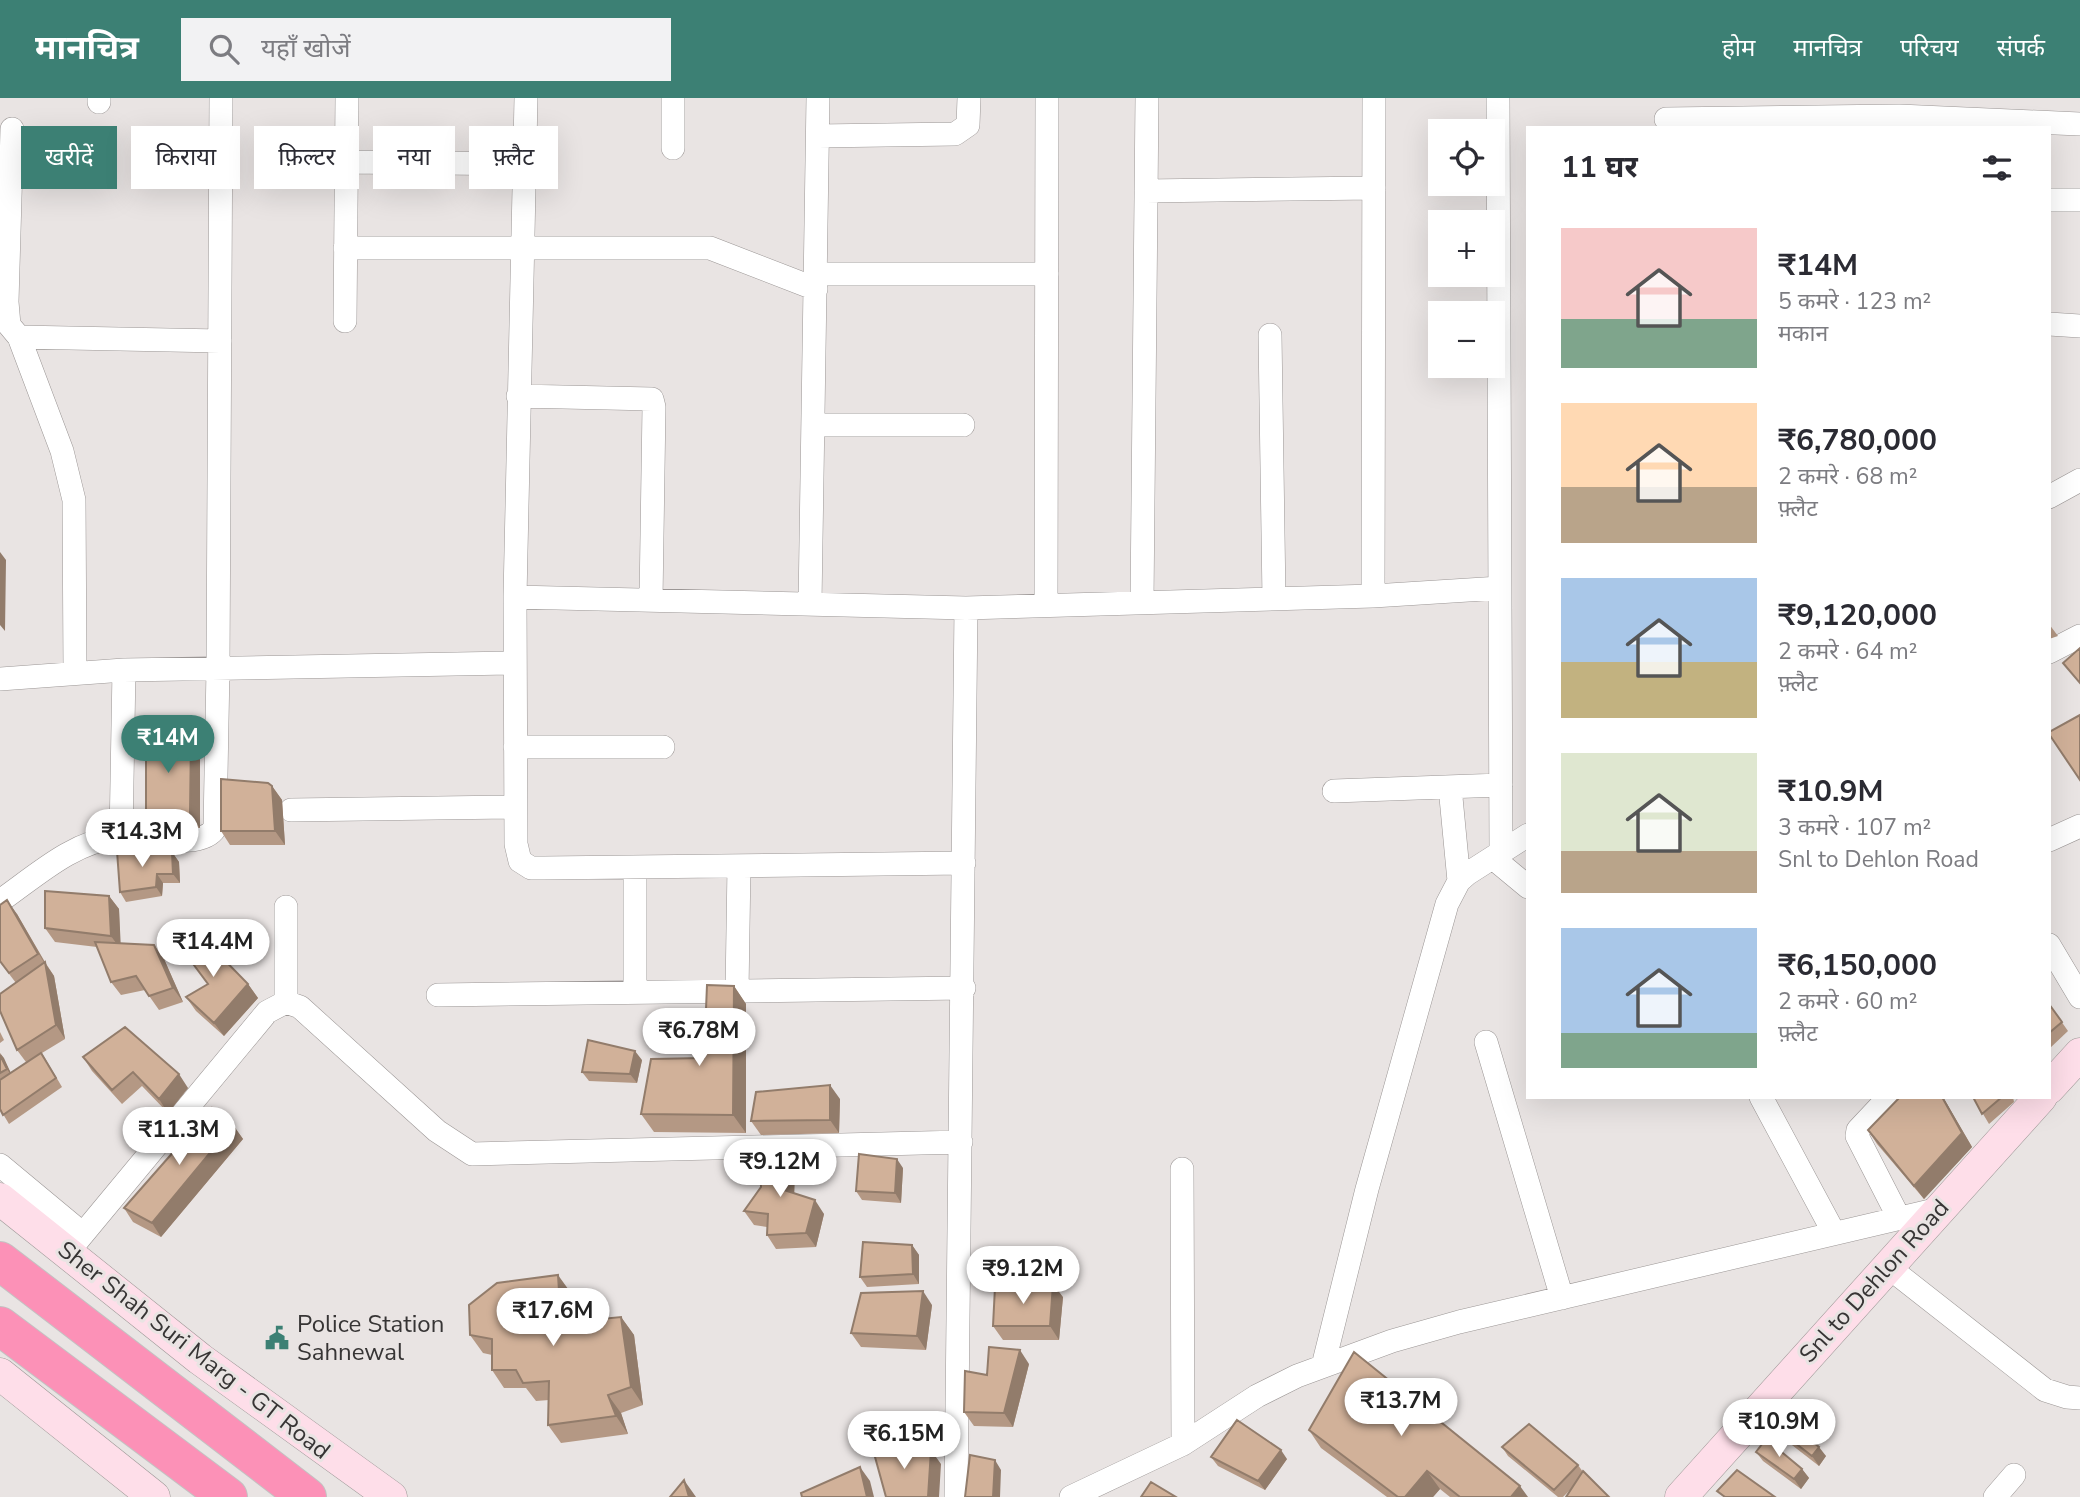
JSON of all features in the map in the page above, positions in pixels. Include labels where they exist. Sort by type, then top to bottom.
[{"type":"highway","name":"Sher Shah Suri Marg - GT Road","points":[[0,1261],[307,1497]]},
{"type":"highway","points":[[0,1326],[228,1497]]},
{"type":"street","points":[[0,901],[63,856],[101,839],[121,837],[190,840],[212,833],[216,811],[218,669],[221,98]]},
{"type":"street","points":[[347,98],[347,126]]},
{"type":"street","points":[[525,126],[526,98]]},
{"type":"street","points":[[673,98],[673,148]]},
{"type":"street","points":[[810,604],[818,98]]},
{"type":"street","points":[[818,136],[955,134],[968,125],[969,98]]},
{"type":"street","points":[[1046,606],[1047,98]]},
{"type":"street","points":[[1142,602],[1147,98]]},
{"type":"street","points":[[1373,596],[1374,98]]},
{"type":"street","points":[[1499,98],[1501,785],[1497,855],[1526,885]]},
{"type":"street","points":[[1666,115],[1899,116],[2080,124]]},
{"type":"street","points":[[12,129],[7,302],[9,325],[19,337],[62,451],[74,500],[75,671]]},
{"type":"street","points":[[359,162],[469,163]]},
{"type":"street","points":[[1146,191],[1374,188]]},
{"type":"street","points":[[345,321],[346,189]]},
{"type":"street","points":[[523,189],[515,597],[517,854],[525,866],[964,863]]},
{"type":"street","points":[[2051,200],[2080,200]]},
{"type":"street","points":[[345,248],[710,248],[816,282],[1047,274]]},
{"type":"street","points":[[2051,324],[2080,326]]},
{"type":"street","points":[[1270,335],[1274,599]]},
{"type":"street","points":[[19,337],[220,341]]},
{"type":"street","points":[[518,396],[652,399],[651,600]]},
{"type":"street","points":[[814,425],[963,425]]},
{"type":"street","points":[[2051,496],[2078,488]]},
{"type":"street","points":[[515,597],[966,608],[1373,596],[1500,588]]},
{"type":"street","points":[[957,1497],[966,608]]},
{"type":"street","points":[[2051,651],[2080,636]]},
{"type":"street","points":[[0,678],[75,671],[515,663]]},
{"type":"street","points":[[121,837],[124,670]]},
{"type":"street","points":[[515,747],[663,747]]},
{"type":"street","points":[[1334,791],[1501,785]]},
{"type":"street","points":[[1450,787],[1459,881]]},
{"type":"street","points":[[291,810],[516,807]]},
{"type":"street","points":[[2051,839],[2080,826]]},
{"type":"street","points":[[1324,1366],[1367,1189],[1447,904],[1459,881],[1526,836]]},
{"type":"street","points":[[737,991],[739,866]]},
{"type":"street","points":[[635,867],[635,992]]},
{"type":"street","points":[[286,907],[286,1002]]},
{"type":"street","points":[[2051,949],[2080,996]]},
{"type":"street","points":[[438,995],[964,988]]},
{"type":"street","points":[[0,1165],[76,1243],[267,1012],[286,1002],[300,1007],[437,1131],[471,1154],[961,1142]]},
{"type":"street","points":[[1486,1042],[1562,1298]]},
{"type":"street","points":[[2051,1086],[2080,1054]]},
{"type":"street","points":[[1762,1099],[1835,1233]]},
{"type":"street","points":[[1887,1099],[1858,1130],[1857,1136],[1899,1218]]},
{"type":"street","name":"Snl to Dehlon Road","points":[[1681,1497],[2038,1099]]},
{"type":"street","points":[[1181,1169],[1184,1444]]},
{"type":"street","name":"Sher Shah Suri Marg - GT Road","points":[[0,1199],[76,1243],[200,1359],[391,1497]]},
{"type":"street","points":[[1071,1497],[1184,1444],[1257,1396],[1324,1366],[1414,1335],[1939,1209]]},
{"type":"street","points":[[1887,1266],[2045,1390],[2080,1398]]},
{"type":"street","points":[[0,1374],[150,1496]]},
{"type":"street","points":[[1995,1497],[2014,1475]]},
{"type":"building","points":[[2080,648],[2080,683],[2063,663]]},
{"type":"building","points":[[2080,715],[2080,780],[2051,737],[2051,731]]},
{"type":"building","points":[[146,735],[191,736],[190,814],[146,814]]},
{"type":"building","points":[[221,779],[268,783],[272,786],[275,831],[221,831]]},
{"type":"building","points":[[117,851],[172,852],[173,874],[157,874],[156,887],[120,892]]},
{"type":"building","points":[[45,891],[109,896],[111,936],[45,928]]},
{"type":"building","points":[[7,900],[38,954],[9,973],[0,961],[0,905]]},
{"type":"building","points":[[202,937],[248,984],[214,1023],[186,997],[208,984],[179,945]]},
{"type":"building","points":[[95,942],[154,945],[173,988],[149,996],[136,976],[111,982]]},
{"type":"building","points":[[45,962],[56,1025],[17,1050],[0,1011],[0,994]]},
{"type":"building","points":[[707,985],[734,986],[733,1115],[641,1114],[651,1059],[704,1058]]},
{"type":"building","points":[[2051,1007],[2062,1022],[2051,1031]]},
{"type":"building","points":[[125,1027],[179,1074],[159,1099],[133,1072],[112,1090],[83,1057]]},
{"type":"building","points":[[588,1040],[635,1051],[630,1074],[582,1072]]},
{"type":"building","points":[[41,1053],[56,1078],[3,1115],[0,1109],[0,1080]]},
{"type":"building","points":[[0,1055],[7,1069],[0,1073]]},
{"type":"building","points":[[830,1085],[830,1120],[751,1121],[756,1092]]},
{"type":"building","points":[[1898,1099],[1943,1099],[1962,1133],[1914,1186],[1868,1130]]},
{"type":"building","points":[[1974,1099],[2000,1099],[1982,1114]]},
{"type":"building","points":[[212,1108],[233,1125],[152,1223],[124,1208]]},
{"type":"building","points":[[759,1153],[786,1153],[784,1190],[815,1200],[806,1233],[767,1235],[768,1214],[744,1211],[761,1187]]},
{"type":"building","points":[[859,1154],[897,1159],[895,1193],[856,1191]]},
{"type":"building","points":[[863,1242],[912,1245],[913,1274],[860,1277]]},
{"type":"building","points":[[558,1275],[561,1323],[621,1317],[631,1387],[608,1395],[616,1416],[548,1425],[549,1381],[523,1383],[516,1370],[492,1370],[492,1339],[470,1335],[469,1305],[497,1283]]},
{"type":"building","points":[[1053,1284],[1050,1326],[993,1326],[995,1287]]},
{"type":"building","points":[[923,1291],[917,1336],[851,1333],[861,1293]]},
{"type":"building","points":[[989,1347],[1020,1350],[1004,1413],[964,1412],[965,1371],[987,1375]]},
{"type":"building","points":[[1354,1352],[1520,1486],[1511,1497],[1460,1497],[1427,1471],[1405,1497],[1398,1497],[1309,1430]]},
{"type":"building","points":[[1783,1418],[1819,1447],[1812,1456],[1773,1426]]},
{"type":"building","points":[[1237,1420],[1281,1450],[1258,1481],[1211,1457]]},
{"type":"building","points":[[1529,1424],[1578,1465],[1554,1490],[1502,1447]]},
{"type":"building","points":[[1766,1439],[1802,1469],[1794,1479],[1756,1452]]},
{"type":"building","points":[[872,1446],[931,1450],[928,1497],[886,1497]]},
{"type":"building","points":[[970,1455],[995,1460],[993,1497],[965,1497]]},
{"type":"building","points":[[860,1467],[867,1497],[802,1497],[801,1493]]},
{"type":"building","points":[[1737,1470],[1775,1497],[1725,1497],[1717,1491]]},
{"type":"building","points":[[1583,1471],[1609,1497],[1566,1497]]},
{"type":"building","points":[[684,1480],[689,1497],[670,1497]]},
{"type":"building","points":[[1151,1482],[1176,1497],[1141,1497]]},
{"type":"place","name":"Police Station Sahnewal","points":[[277,1338]]}]
